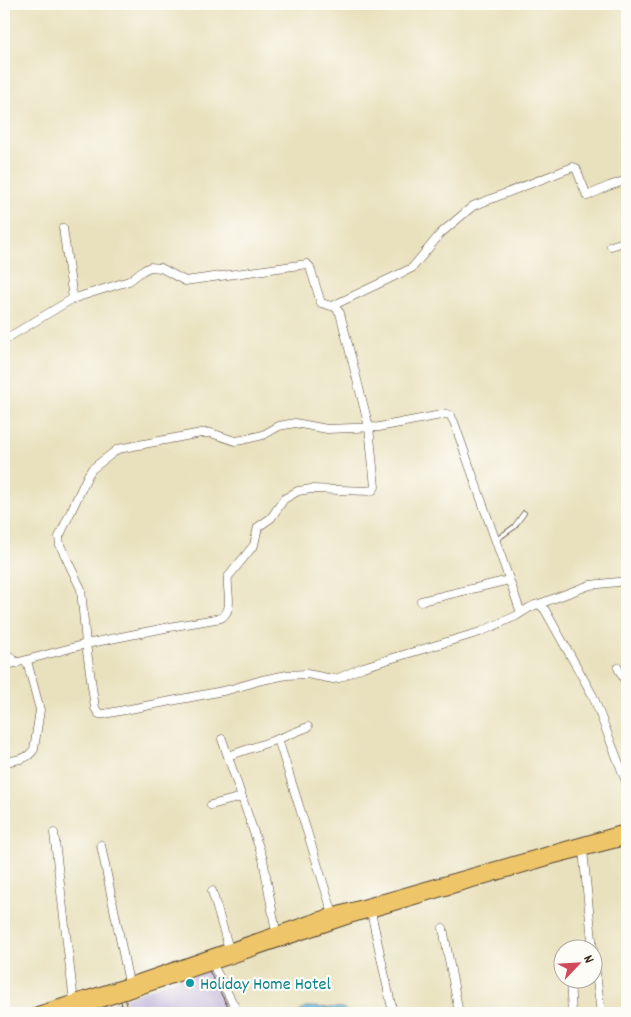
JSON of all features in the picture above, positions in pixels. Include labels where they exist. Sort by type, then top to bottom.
[{"type":"main road","points":[[67,1013],[276,932],[627,830]]},
{"type":"main road","points":[[36,1013],[129,984],[155,980],[213,965],[275,942],[371,912],[627,839]]},
{"type":"street","points":[[332,306],[412,268],[446,228],[463,213],[482,202],[573,167],[576,168],[587,196],[627,180]]},
{"type":"street","points":[[63,228],[74,299]]},
{"type":"street","points":[[611,246],[627,240]]},
{"type":"street","points":[[4,340],[74,299],[129,281],[142,271],[153,267],[161,268],[183,281],[187,281],[304,264],[310,267],[321,303],[337,308],[340,313],[369,427],[375,484],[374,489],[369,491],[305,489],[292,493],[284,499],[271,518],[258,527],[254,546],[228,577],[229,606],[226,615],[221,618],[86,644],[4,666]]},
{"type":"street","points":[[521,614],[450,415],[443,414],[379,427],[326,429],[295,422],[279,426],[263,435],[242,440],[235,441],[211,433],[201,433],[123,447],[110,453],[92,469],[59,537],[60,545],[81,589],[95,708],[98,713],[103,714],[228,690],[286,674],[307,674],[333,679],[338,678],[363,667],[480,632],[521,614],[535,604],[590,585],[627,581]]},
{"type":"street","points":[[421,601],[509,580]]},
{"type":"street","points":[[539,604],[545,610],[592,696],[627,784]]},
{"type":"street","points":[[4,651],[18,663]]},
{"type":"street","points":[[4,762],[25,758],[34,749],[40,710],[27,660]]},
{"type":"street","points":[[618,668],[627,685]]},
{"type":"street","points":[[228,756],[308,727]]},
{"type":"street","points":[[222,739],[263,859],[276,932]]},
{"type":"street","points":[[278,739],[333,914]]},
{"type":"street","points":[[211,805],[242,797]]},
{"type":"street","points":[[54,833],[74,1002]]},
{"type":"street","points":[[102,845],[129,984]]},
{"type":"street","points":[[583,850],[592,940]]},
{"type":"street","points":[[212,891],[230,949]]},
{"type":"street","points":[[371,912],[393,1013]]},
{"type":"street","points":[[443,928],[459,1013]]},
{"type":"street","points":[[213,965],[238,1013]]},
{"type":"street","points":[[571,990],[572,1013]]},
{"type":"street","points":[[598,990],[601,1013]]},
{"type":"lane","points":[[496,540],[514,527],[524,513]]},
{"type":"water","points":[[306,1007],[343,1008],[349,1013],[298,1013]]},
{"type":"building","name":"Holiday Home Hotel","points":[[207,967],[231,1013],[129,1013],[125,998]]},
{"type":"building","points":[[121,1001],[123,1013],[91,1013],[90,1010]]},
{"type":"place","name":"Holiday Home Hotel","points":[[190,983]]}]
